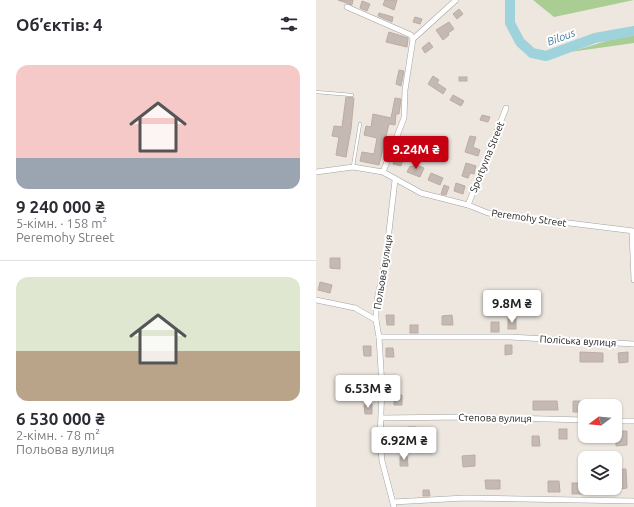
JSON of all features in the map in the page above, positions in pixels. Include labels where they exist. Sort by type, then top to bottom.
[{"type":"street","points":[[383,172],[404,118],[404,90],[413,39],[456,0]]},
{"type":"street","points":[[347,7],[411,35],[413,39]]},
{"type":"street","name":"Sportyvna Street","points":[[468,205],[506,108]]},
{"type":"street","name":"Peremohy Street","points":[[316,172],[353,167],[383,172],[421,193],[468,205],[488,214],[633,232]]},
{"type":"street","name":"Польова вулиця","points":[[394,504],[382,461],[380,439],[382,418],[382,386],[376,305],[386,257],[395,180]]},
{"type":"street","points":[[633,232],[634,280]]},
{"type":"street","points":[[316,300],[355,308],[376,320]]},
{"type":"street","name":"Поліська вулиця","points":[[379,336],[510,337],[634,344]]},
{"type":"street","name":"Степова вулиця","points":[[382,418],[464,417],[578,420]]},
{"type":"street","points":[[622,421],[634,421]]},
{"type":"street","points":[[394,504],[465,498],[634,501]]},
{"type":"lane","points":[[316,92],[352,95]]},
{"type":"lane","points":[[353,167],[360,124]]},
{"type":"green space","points":[[533,0],[634,0],[554,17]]},
{"type":"green space","points":[[634,34],[634,43],[570,52],[620,37]]},
{"type":"building","points":[[338,0],[353,0],[352,5]]},
{"type":"building","points":[[385,0],[397,0],[394,10],[383,5]]},
{"type":"building","points":[[362,1],[370,4],[367,11],[360,8]]},
{"type":"building","points":[[459,9],[463,14],[457,19],[453,14]]},
{"type":"building","points":[[379,13],[393,17],[392,22],[378,16]]},
{"type":"building","points":[[415,17],[422,19],[420,24],[413,22]]},
{"type":"building","points":[[449,22],[454,29],[448,33],[449,35],[443,40],[436,30]]},
{"type":"building","points":[[389,32],[408,38],[407,47],[386,42]]},
{"type":"building","points":[[429,42],[433,47],[425,53],[422,48]]},
{"type":"building","points":[[399,70],[404,71],[401,86],[396,84]]},
{"type":"building","points":[[433,76],[439,80],[437,83],[446,89],[443,94],[428,84]]},
{"type":"building","points":[[459,77],[467,77],[467,81],[459,81]]},
{"type":"building","points":[[453,95],[464,101],[461,106],[450,100]]},
{"type":"building","points":[[346,97],[354,98],[346,157],[336,155],[339,137],[332,136],[334,126],[342,127]]},
{"type":"building","points":[[395,98],[401,99],[399,114],[396,114],[395,125],[389,124],[379,165],[360,161],[362,152],[374,154],[377,138],[364,135],[366,126],[371,127],[373,114],[391,118]]},
{"type":"building","points":[[482,115],[490,117],[488,122],[480,120]]},
{"type":"building","points":[[470,136],[476,137],[473,147],[480,150],[478,156],[465,152]]},
{"type":"building","points":[[395,158],[403,160],[401,166],[393,164]]},
{"type":"building","points":[[466,163],[476,166],[474,174],[470,173],[468,178],[462,176]]},
{"type":"building","points":[[414,164],[424,168],[420,177],[407,172],[410,166],[412,167]]},
{"type":"building","points":[[431,173],[443,178],[440,185],[428,180]]},
{"type":"building","points":[[456,183],[465,186],[463,194],[454,191]]},
{"type":"building","points":[[444,185],[449,187],[446,195],[441,194]]},
{"type":"building","points":[[330,258],[340,258],[340,269],[330,268]]},
{"type":"building","points":[[320,282],[332,285],[330,293],[318,290]]},
{"type":"building","points":[[386,315],[394,315],[394,325],[387,325]]},
{"type":"building","points":[[452,315],[453,325],[442,325],[442,316]]},
{"type":"building","points":[[508,319],[516,319],[516,329],[508,329]]},
{"type":"building","points":[[491,322],[499,322],[499,332],[491,332]]},
{"type":"building","points":[[410,325],[418,325],[418,333],[410,333]]},
{"type":"building","points":[[505,345],[512,345],[512,354],[505,355]]},
{"type":"building","points":[[363,346],[371,346],[371,356],[364,356]]},
{"type":"building","points":[[386,348],[393,348],[394,357],[386,357]]},
{"type":"building","points":[[580,352],[603,353],[603,362],[580,362]]},
{"type":"building","points":[[628,352],[628,362],[619,363],[618,353]]},
{"type":"building","points":[[362,379],[369,379],[370,388],[362,389]]},
{"type":"building","points":[[402,395],[402,405],[394,405],[394,396]]},
{"type":"building","points":[[533,401],[557,401],[558,410],[533,410]]},
{"type":"building","points":[[573,401],[578,401],[578,412],[573,412]]},
{"type":"building","points":[[372,404],[372,414],[365,414],[364,405]]},
{"type":"building","points":[[408,427],[416,427],[416,436],[408,436]]},
{"type":"building","points":[[559,429],[567,429],[567,439],[559,439]]},
{"type":"building","points":[[622,431],[627,431],[627,445],[616,446],[616,443],[622,443]]},
{"type":"building","points":[[532,436],[539,436],[540,446],[532,446]]},
{"type":"building","points":[[475,455],[475,466],[463,467],[462,456]]},
{"type":"building","points":[[407,456],[408,466],[400,466],[400,457]]},
{"type":"building","points":[[622,469],[626,469],[627,488],[622,489]]},
{"type":"building","points":[[485,480],[500,480],[500,489],[486,489]]},
{"type":"building","points":[[548,481],[559,481],[560,492],[548,492]]},
{"type":"building","points":[[572,483],[578,483],[578,494],[572,494]]},
{"type":"building","points":[[423,490],[429,490],[430,496],[423,496]]},
{"type":"waterway","name":"Bilous","points":[[510,0],[510,23],[520,42],[532,53],[546,56],[595,38],[634,31]]}]
